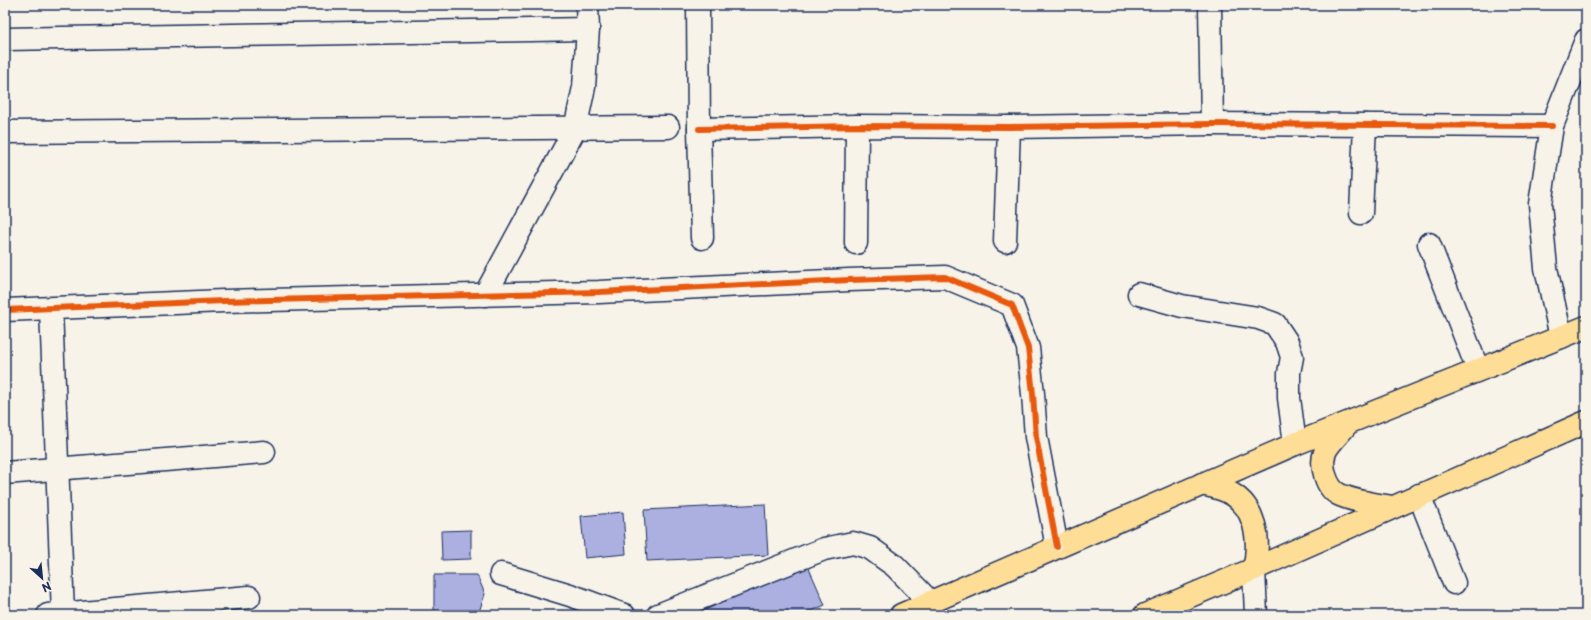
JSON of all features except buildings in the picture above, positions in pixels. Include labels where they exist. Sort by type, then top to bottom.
[{"type":"main road","points":[[901,615],[1295,444],[1586,327]]},
{"type":"main road","points":[[1146,615],[1254,569],[1586,422]]},
{"type":"main road","points":[[1347,424],[1325,451],[1323,469],[1327,481],[1338,495],[1363,502],[1392,507]]},
{"type":"main road","points":[[1202,484],[1226,491],[1243,503],[1252,515],[1258,554],[1254,569]]},
{"type":"street","points":[[485,295],[575,129],[584,87],[588,29],[587,5]]},
{"type":"street","points":[[698,5],[702,238]]},
{"type":"street","points":[[1210,5],[1212,124]]},
{"type":"street","points":[[5,39],[588,29]]},
{"type":"street","points":[[1561,337],[1546,268],[1540,204],[1552,126],[1586,40]]},
{"type":"street","points":[[699,129],[858,126],[1009,127],[1212,124],[1552,126]]},
{"type":"street","points":[[856,243],[858,126]]},
{"type":"street","points":[[1361,213],[1365,126]]},
{"type":"street","points":[[1005,241],[1009,127]]},
{"type":"street","points":[[5,132],[668,128]]},
{"type":"street","points":[[1429,244],[1478,370]]},
{"type":"street","points":[[5,310],[224,301],[599,292],[945,277],[1012,305],[1028,348],[1036,437],[1057,547]]},
{"type":"street","points":[[1139,294],[1182,306],[1258,318],[1275,324],[1287,342],[1292,357],[1289,373],[1289,398],[1295,444]]},
{"type":"street","points":[[51,309],[58,468],[55,614],[249,597]]},
{"type":"street","points":[[5,473],[264,452]]},
{"type":"street","points":[[1419,495],[1454,583]]},
{"type":"street","points":[[658,615],[824,549],[853,543],[870,548],[895,566],[930,602]]},
{"type":"street","points":[[1254,569],[1256,615]]},
{"type":"street","points":[[501,574],[570,595],[624,615]]},
{"type":"cycle path","points":[[699,129],[857,126],[1009,127],[1212,124],[1552,126]]},
{"type":"cycle path","points":[[5,310],[224,301],[599,292],[945,277],[1012,305],[1028,348],[1036,437],[1057,547]]}]
